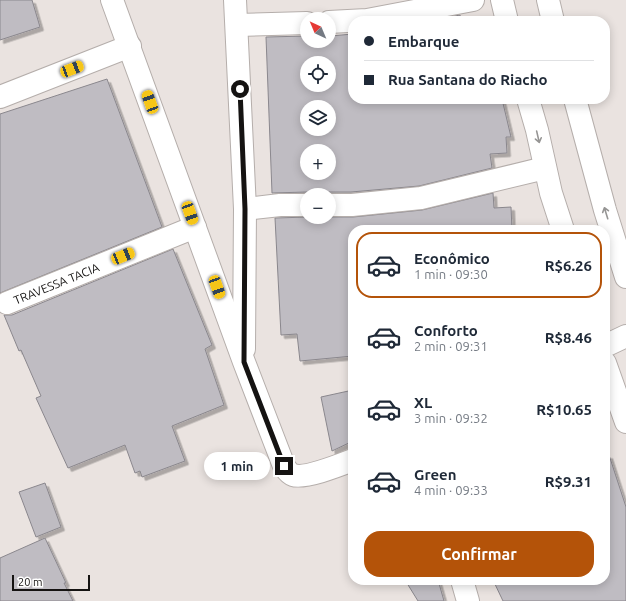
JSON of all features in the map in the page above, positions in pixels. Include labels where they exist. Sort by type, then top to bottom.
[{"type":"street","points":[[112,0],[244,362],[284,466],[292,475],[299,476],[320,472],[348,462]]},
{"type":"street","points":[[235,0],[245,209],[244,362]]},
{"type":"street","points":[[388,16],[473,0]]},
{"type":"street","points":[[502,0],[506,16]]},
{"type":"street","points":[[548,0],[553,16]]},
{"type":"street","points":[[336,22],[348,21]]},
{"type":"street","points":[[237,26],[300,23]]},
{"type":"street","points":[[0,97],[130,46]]},
{"type":"street","points":[[529,104],[537,130],[551,193],[561,225]]},
{"type":"street","points":[[576,104],[610,225]]},
{"type":"street","points":[[336,205],[352,205],[421,198],[545,168]]},
{"type":"street","points":[[245,209],[280,205],[300,205]]},
{"type":"street","points":[[610,226],[626,277]]},
{"type":"street","name":"TRAVESSA TACIA","points":[[7,303],[195,227]]},
{"type":"street","points":[[610,344],[626,336]]},
{"type":"street","points":[[610,377],[626,422]]},
{"type":"street","points":[[463,585],[468,601]]},
{"type":"building","points":[[0,0],[32,0],[40,27],[0,40]]},
{"type":"building","points":[[348,34],[348,104],[503,104],[511,137],[506,137],[507,153],[490,154],[492,168],[419,186],[351,192],[336,192],[336,188],[300,188],[300,192],[272,193],[266,37],[300,36],[300,48],[336,48],[336,35]]},
{"type":"building","points":[[107,79],[162,227],[0,293],[0,114]]},
{"type":"building","points":[[493,193],[494,208],[511,207],[512,225],[348,225],[348,356],[300,361],[297,334],[281,335],[275,218],[300,217],[300,224],[336,224],[336,217],[353,217],[422,210]]},
{"type":"building","points":[[173,249],[212,345],[205,349],[224,405],[172,426],[185,461],[142,477],[140,471],[135,473],[125,445],[68,468],[36,398],[41,396],[21,350],[19,351],[4,315],[12,315]]},
{"type":"building","points":[[348,391],[348,443],[332,451],[321,397]]},
{"type":"building","points":[[610,458],[626,507],[626,601],[503,601],[495,585],[610,585]]},
{"type":"building","points":[[45,483],[61,527],[36,537],[19,492]]},
{"type":"building","points":[[45,538],[73,601],[0,601],[0,558]]},
{"type":"building","points":[[408,585],[439,585],[444,601],[418,601]]},
{"type":"route","points":[[240,89],[245,209],[244,362],[284,466]]}]
